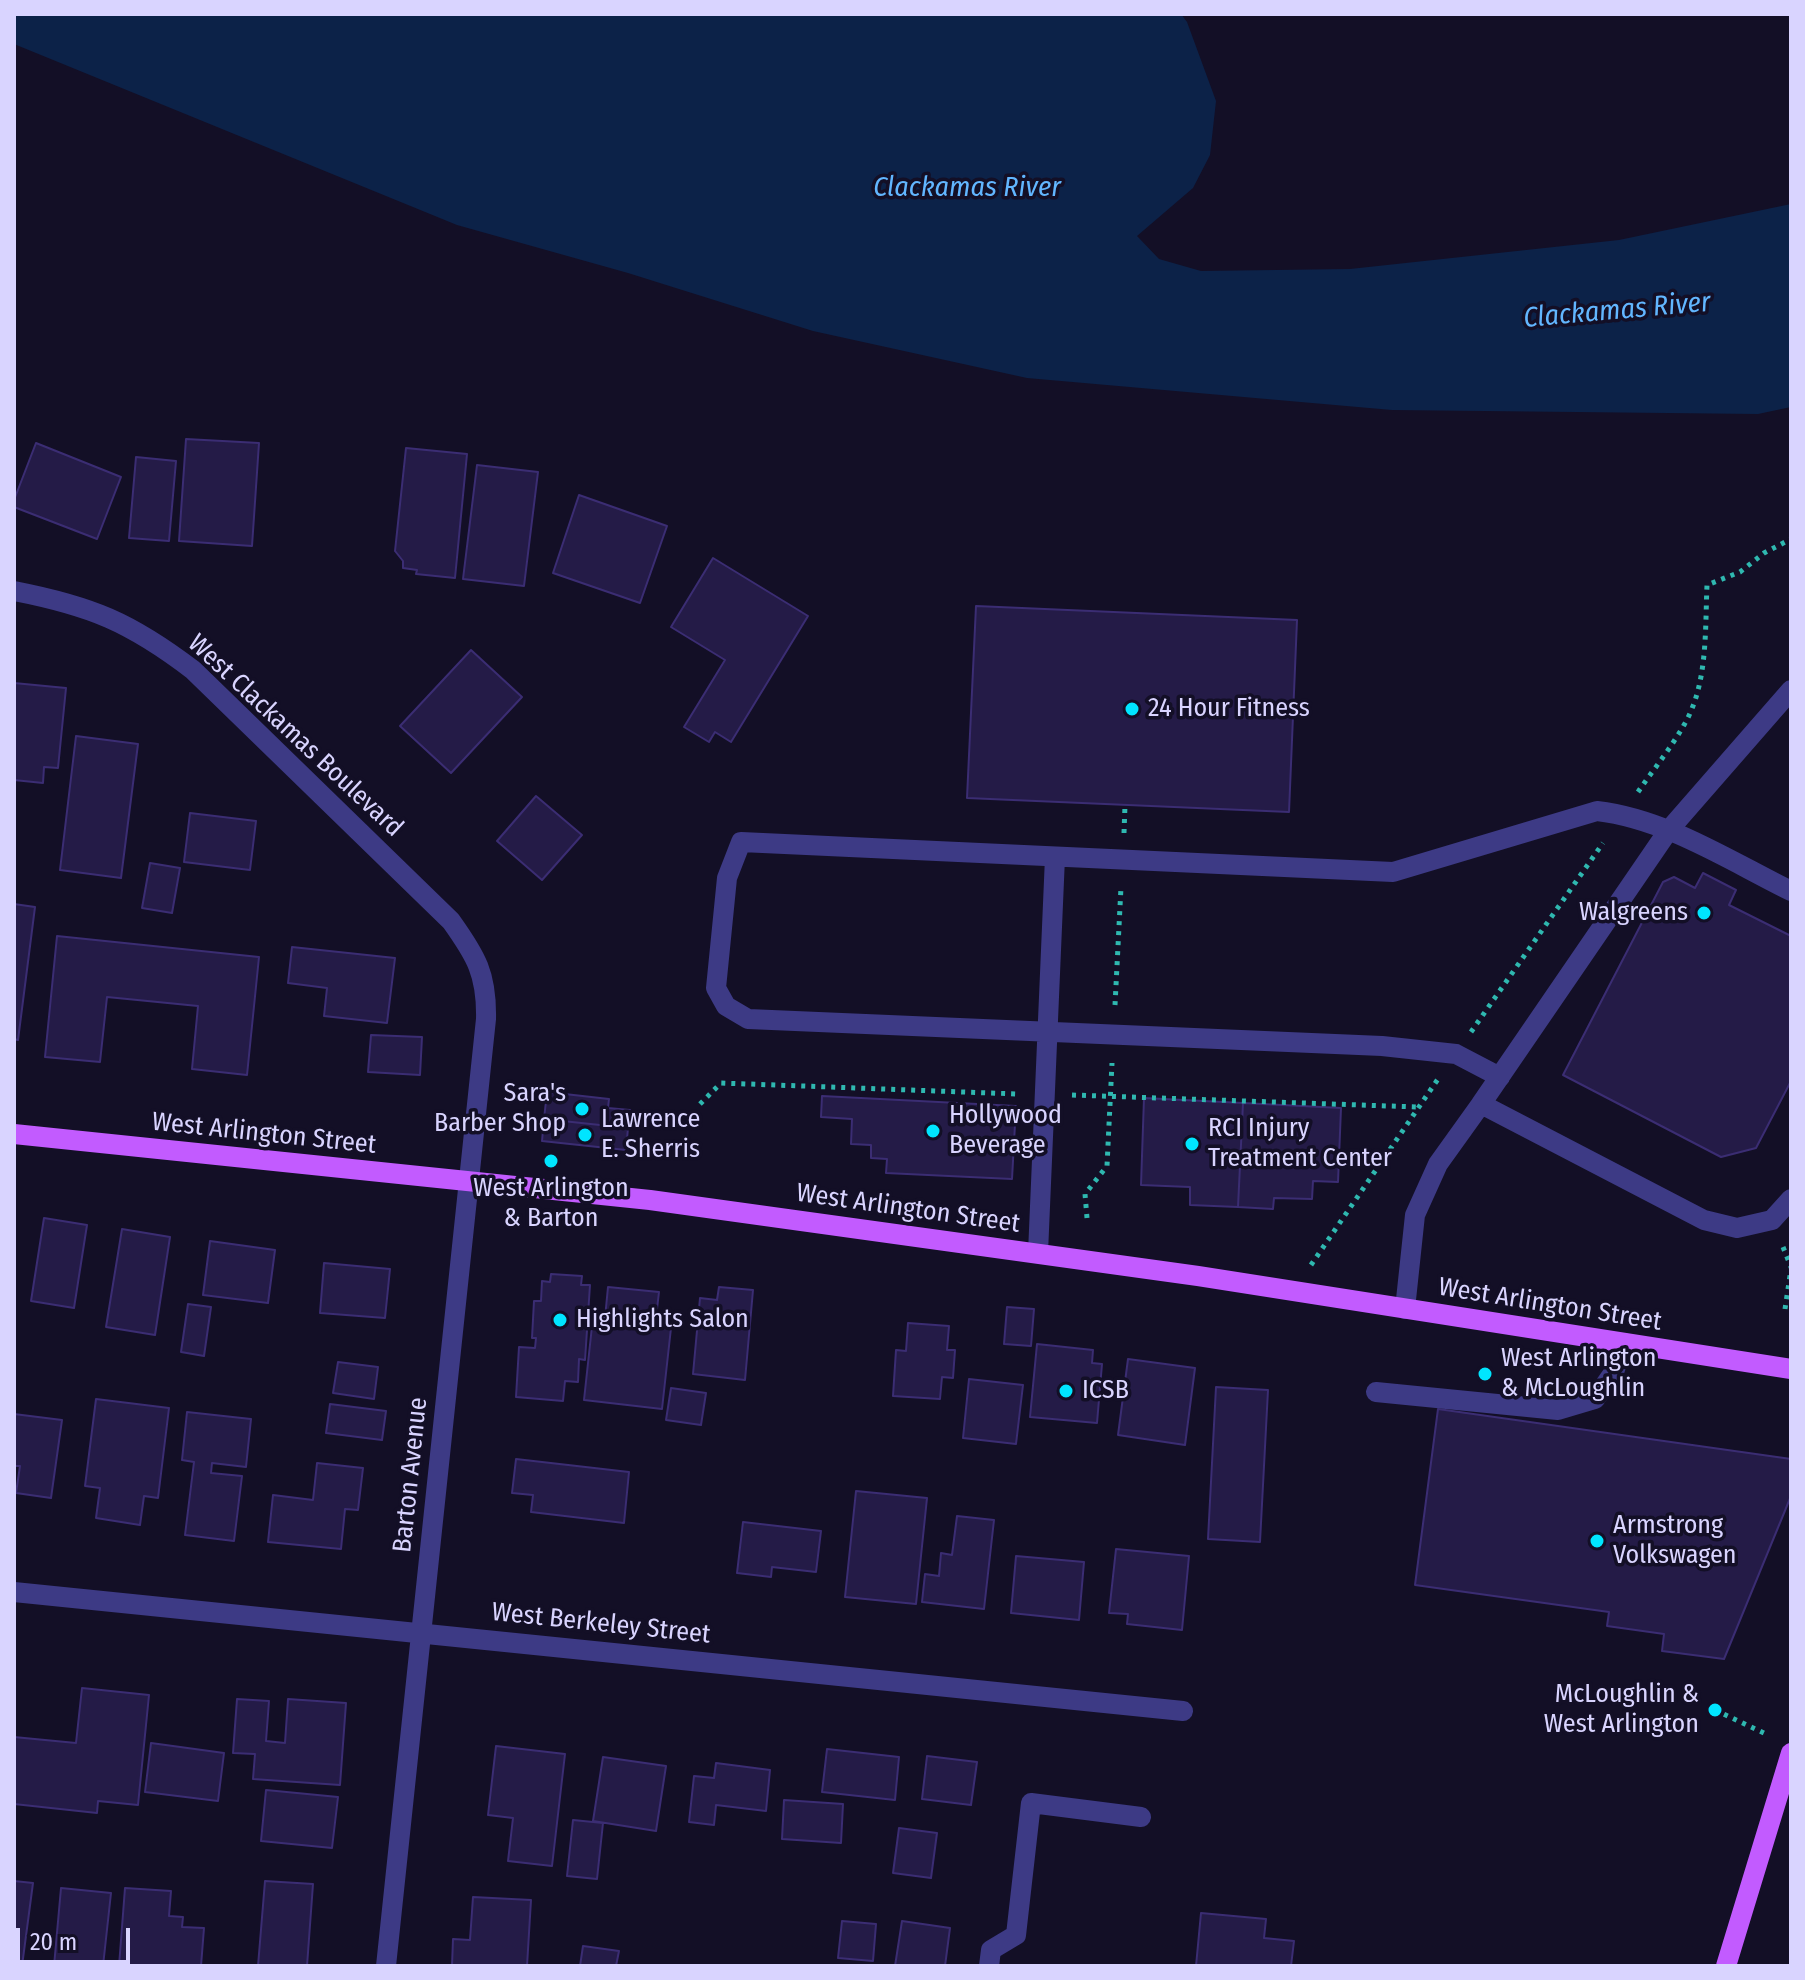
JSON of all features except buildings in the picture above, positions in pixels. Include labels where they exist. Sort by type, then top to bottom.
[{"type":"main road","name":"West Arlington Street","points":[[14,1134],[650,1200],[1038,1253],[1791,1369]]},
{"type":"main road","points":[[1726,1966],[1785,1747]]},
{"type":"street","name":"West Clackamas Boulevard","points":[[14,591],[94,611],[145,636],[193,670],[451,921],[473,951],[487,989]]},
{"type":"street","points":[[1405,1309],[1415,1215],[1438,1164],[1668,831],[1791,690]]},
{"type":"street","points":[[1500,1077],[1456,1054],[1382,1046],[748,1019],[726,1006],[716,988],[727,878],[741,842],[1393,872],[1597,811],[1622,814],[1668,831],[1791,891]]},
{"type":"street","points":[[1038,1253],[1055,857]]},
{"type":"street","name":"Barton Avenue","points":[[386,1966],[487,989]]},
{"type":"street","points":[[1481,1104],[1704,1220],[1737,1228],[1772,1220],[1791,1199]]},
{"type":"street","points":[[1376,1392],[1558,1410],[1595,1399],[1614,1372],[1624,1343]]},
{"type":"street","name":"West Berkeley Street","points":[[14,1592],[1183,1711]]},
{"type":"street","points":[[989,1966],[991,1950],[1016,1935],[1031,1803],[1141,1817]]},
{"type":"path","points":[[1298,1292],[1314,1259],[1685,724],[1705,655],[1707,585],[1740,572],[1764,553],[1791,539]]},
{"type":"path","points":[[1785,1309],[1791,1269]]},
{"type":"path","points":[[1715,1710],[1785,1747]]},
{"type":"water","name":"Clackamas River","points":[[14,14],[1181,14],[1187,22],[1216,101],[1210,155],[1193,188],[1137,236],[1159,259],[1201,271],[1350,269],[1619,240],[1791,204],[1791,407],[1758,414],[1392,410],[1027,378],[813,331],[628,273],[457,225],[14,44]]},
{"type":"place","name":"24 Hour Fitness","points":[[1132,709]]},
{"type":"place","name":"Walgreens","points":[[1704,913]]},
{"type":"place","name":"Sara's Barber Shop","points":[[582,1109]]},
{"type":"place","name":"Hollywood Beverage","points":[[933,1131]]},
{"type":"place","name":"Lawrence E. Sherris","points":[[585,1135]]},
{"type":"place","name":"RCI Injury Treatment Center","points":[[1192,1144]]},
{"type":"place","name":"West Arlington & Barton","points":[[551,1161]]},
{"type":"place","name":"Highlights Salon","points":[[560,1320]]},
{"type":"place","name":"West Arlington & McLoughlin","points":[[1485,1374]]},
{"type":"place","name":"ICSB","points":[[1066,1391]]},
{"type":"place","name":"Armstrong Volkswagen","points":[[1597,1541]]},
{"type":"place","name":"McLoughlin & West Arlington","points":[[1715,1710]]}]
